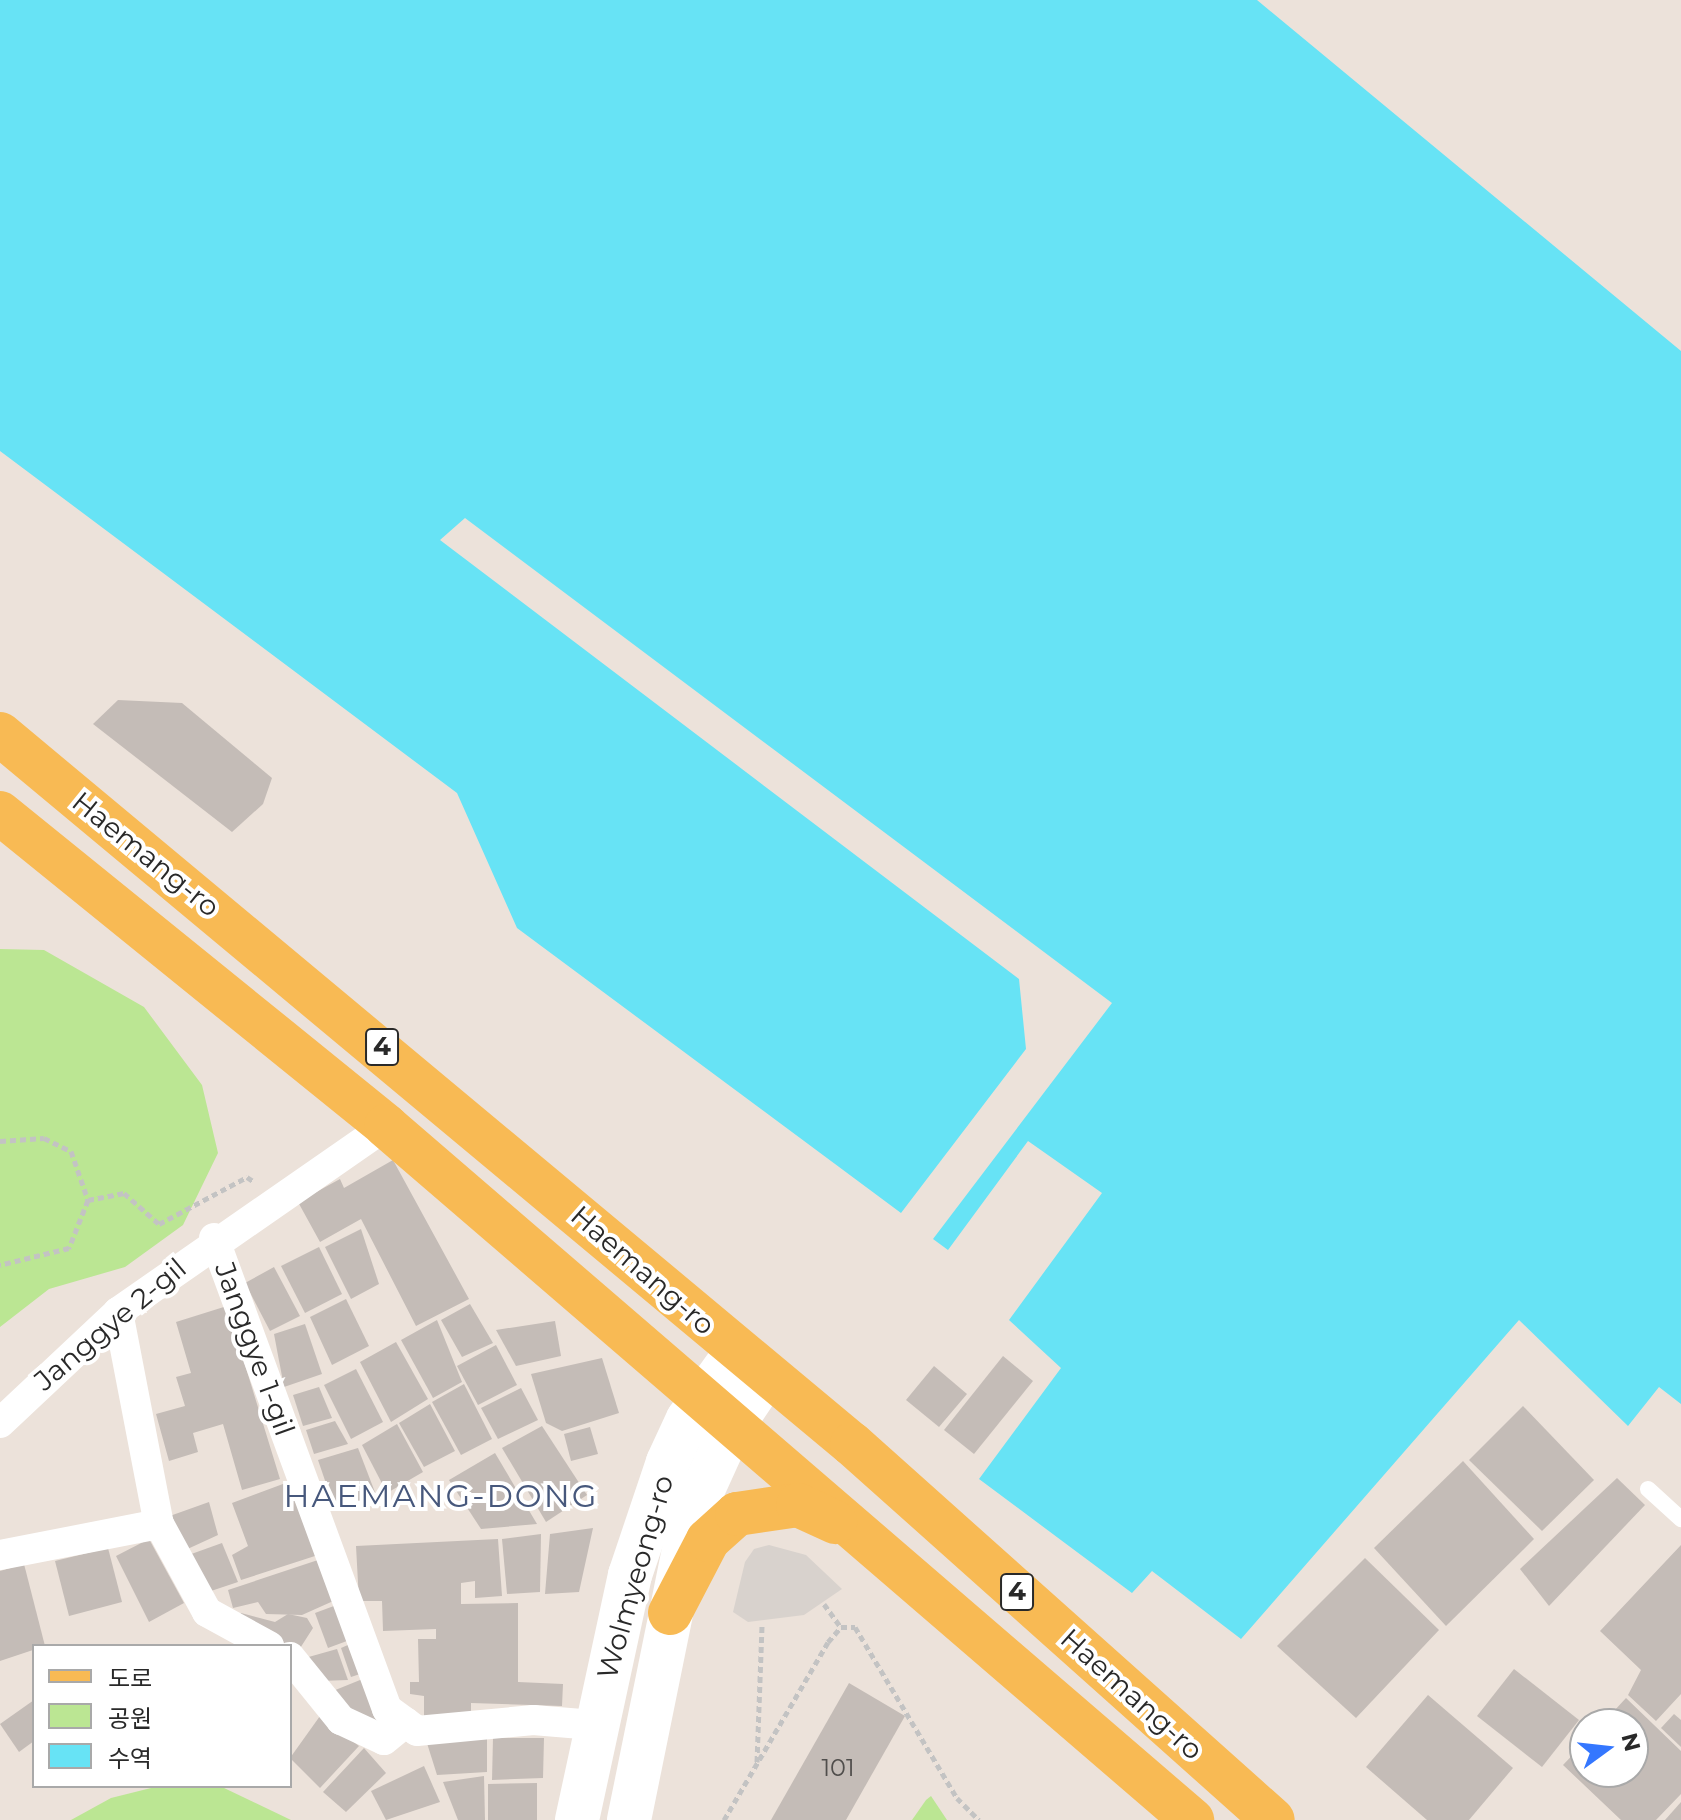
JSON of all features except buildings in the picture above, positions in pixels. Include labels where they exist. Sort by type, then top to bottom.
[{"type":"main road","name":"Haemang-ro","points":[[0,734],[454,1107],[1273,1820]]},
{"type":"main road","name":"Haemang-ro","points":[[0,813],[386,1126],[715,1415],[875,1545],[1192,1820]]},
{"type":"main road","points":[[670,1613],[708,1540],[752,1509],[798,1505],[875,1545]]},
{"type":"street","name":"Janggye 2-gil","points":[[0,1423],[118,1312],[214,1238],[386,1126]]},
{"type":"street","name":"Janggye 1-gil","points":[[214,1238],[387,1709],[406,1722]]},
{"type":"street","points":[[118,1312],[159,1524],[207,1612],[265,1644]]},
{"type":"street","name":"Wolmyeong-ro","points":[[577,1820],[594,1725],[630,1575],[668,1462],[715,1415],[751,1364]]},
{"type":"street","name":"Wolmyeong-ro","points":[[629,1820],[670,1613],[715,1415]]},
{"type":"street","points":[[0,1555],[159,1524]]},
{"type":"street","points":[[292,1659],[341,1720],[384,1740],[406,1722],[417,1731],[533,1720],[594,1725]]},
{"type":"lane","points":[[1648,1489],[1681,1519]]},
{"type":"path","points":[[0,1141],[44,1138],[71,1151],[88,1200],[69,1248],[0,1265]]},
{"type":"path","points":[[88,1200],[124,1193],[159,1224],[247,1177],[275,1197]]},
{"type":"path","points":[[824,1604],[841,1627]]},
{"type":"path","points":[[757,1763],[762,1624]]},
{"type":"path","points":[[724,1820],[841,1627]]},
{"type":"path","points":[[841,1627],[855,1627],[875,1651],[935,1762],[979,1820]]},
{"type":"green space","points":[[0,949],[44,950],[144,1007],[202,1085],[218,1153],[183,1225],[125,1267],[49,1289],[0,1327]]},
{"type":"green space","points":[[151,1788],[224,1788],[291,1820],[71,1820],[111,1798]]},
{"type":"green space","points":[[931,1796],[947,1820],[912,1820],[926,1800]]},
{"type":"shaded area","points":[[769,1545],[806,1555],[842,1589],[804,1615],[748,1622],[733,1612],[745,1562],[754,1549]]},
{"type":"water","points":[[0,0],[1257,0],[1681,351],[1681,1404],[1659,1387],[1628,1426],[1519,1320],[1241,1639],[1152,1571],[1132,1593],[979,1479],[1061,1368],[1009,1320],[1102,1193],[1028,1141],[948,1250],[933,1239],[1112,1003],[465,518],[440,540],[1019,979],[1026,1049],[901,1213],[517,928],[457,793],[0,451]]},
{"type":"district","name":"HAEMANG-DONG","points":[[441,1496]]}]
